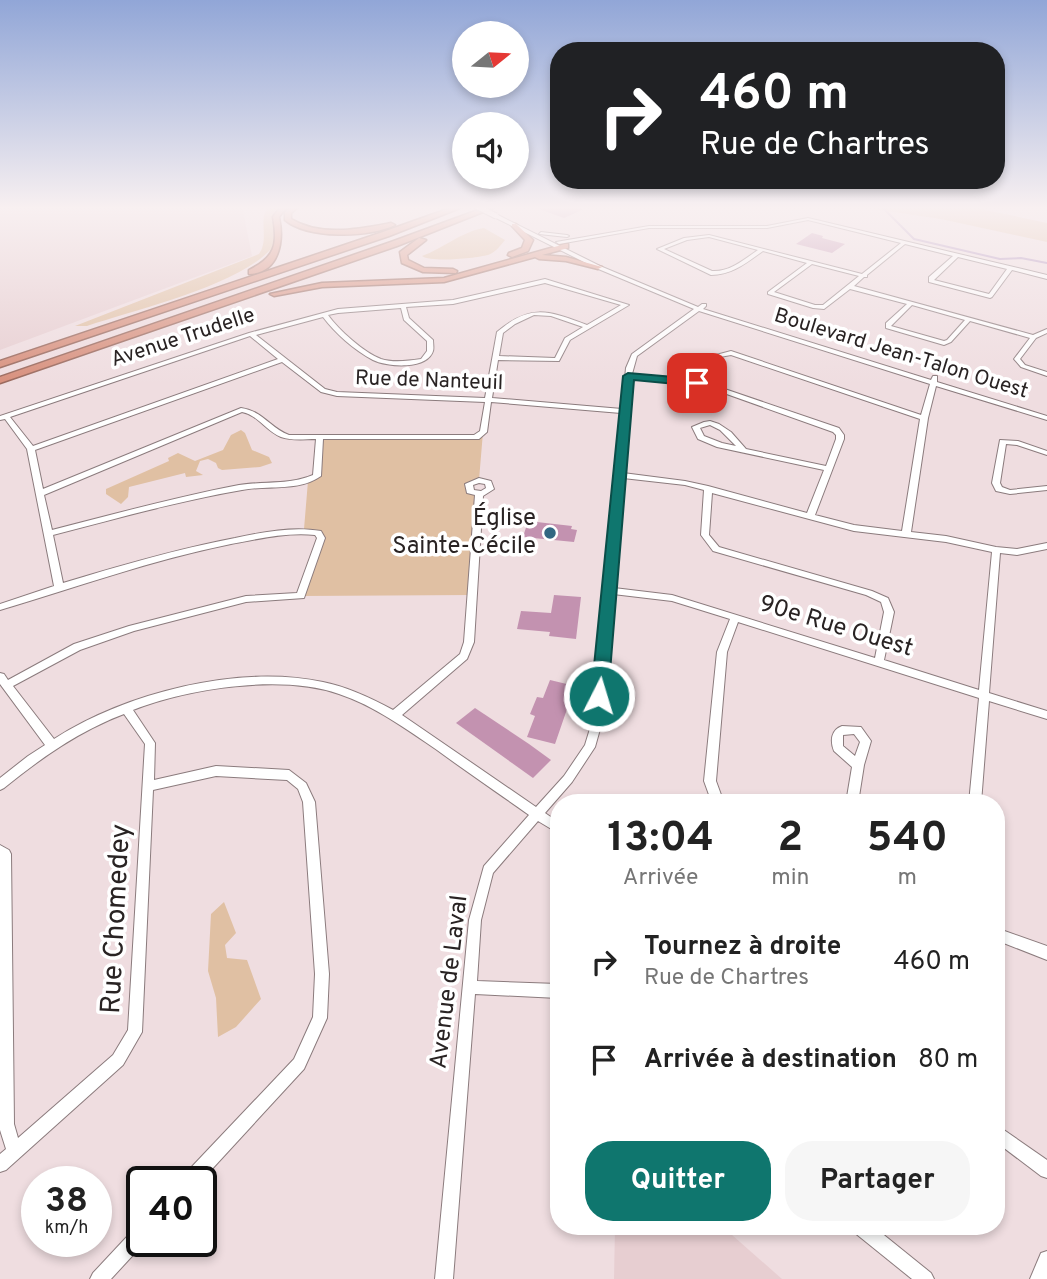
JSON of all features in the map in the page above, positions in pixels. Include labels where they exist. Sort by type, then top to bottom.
[{"type":"highway","points":[[209,293],[264,266]]},
{"type":"highway","points":[[0,364],[288,266]]},
{"type":"highway","points":[[0,380],[327,266]]},
{"type":"highway","points":[[414,266],[423,270],[452,271],[479,266]]},
{"type":"highway","points":[[155,327],[288,290],[348,283],[444,280],[489,266]]},
{"type":"highway","points":[[592,266],[598,267]]},
{"type":"street","name":"Boulevard Jean-Talon Ouest","points":[[606,266],[701,307]]},
{"type":"street","points":[[695,266],[719,274],[737,266]]},
{"type":"street","points":[[806,266],[770,293],[821,308],[877,266]]},
{"type":"street","points":[[825,266],[865,276]]},
{"type":"street","points":[[945,266],[931,281],[990,296],[1011,268]]},
{"type":"street","points":[[1001,266],[1047,277]]},
{"type":"street","name":"Boulevard Jean-Talon Ouest","points":[[598,267],[701,307],[1047,418]]},
{"type":"street","name":"Avenue Trudelle","points":[[3,417],[251,334],[349,309],[471,299],[545,281],[626,305],[588,327]]},
{"type":"street","points":[[851,286],[1034,337]]},
{"type":"street","points":[[911,303],[888,327],[944,344],[950,341],[969,319]]},
{"type":"street","points":[[324,314],[332,326],[375,358],[408,362],[423,360],[430,351],[430,340],[406,319],[403,306]]},
{"type":"street","name":"Avenue de Laval","points":[[554,794],[590,747],[597,722],[628,376],[634,355],[701,307]]},
{"type":"street","points":[[41,493],[241,410],[255,412],[281,436],[476,436],[483,432],[500,332],[530,314],[543,312],[588,327]]},
{"type":"street","points":[[496,358],[557,360],[563,344],[588,327]]},
{"type":"street","points":[[1047,331],[1034,337],[1018,362],[1027,368],[1047,374]]},
{"type":"street","name":"Rue de Nanteuil","points":[[251,334],[323,391],[337,394],[487,400],[625,411]]},
{"type":"street","points":[[697,383],[718,356],[731,353],[924,418]]},
{"type":"street","points":[[31,449],[283,359]]},
{"type":"street","points":[[628,376],[697,383],[836,430],[840,439],[810,516]]},
{"type":"street","name":"Boulevard Jean-Talon Ouest","points":[[935,380],[1047,411]]},
{"type":"street","points":[[906,535],[924,418],[935,380]]},
{"type":"street","points":[[3,417],[31,449],[60,588]]},
{"type":"street","points":[[743,449],[728,431],[718,425],[702,424],[696,427],[701,437],[708,440],[743,449],[828,469]]},
{"type":"street","points":[[48,534],[194,497],[259,484],[306,482],[317,476],[320,437]]},
{"type":"street","points":[[1047,453],[1018,443],[1003,442],[996,483],[999,489],[1010,492],[1047,488]]},
{"type":"street","points":[[620,475],[708,488],[854,528],[946,539],[996,551],[1017,552],[1047,546]]},
{"type":"street","points":[[708,488],[705,535],[716,549],[885,600],[889,612],[879,661]]},
{"type":"street","points":[[394,715],[464,656],[469,642],[479,494]]},
{"type":"street","points":[[0,607],[216,544],[267,535],[318,533],[321,538],[301,596],[246,599],[132,628],[77,647],[3,681],[52,744]]},
{"type":"street","points":[[976,794],[996,551]]},
{"type":"street","name":"90e Rue Ouest","points":[[610,591],[672,598],[1047,715]]},
{"type":"street","points":[[715,794],[710,781],[722,652],[735,618]]},
{"type":"street","points":[[0,785],[52,744],[127,709],[191,688],[236,682],[276,681],[317,684],[347,692],[394,715],[550,822]]},
{"type":"street","name":"Rue Chomedey","points":[[0,1164],[118,1060],[135,1032],[150,743],[127,709]]},
{"type":"street","points":[[853,794],[858,765]]},
{"type":"street","points":[[149,786],[216,771],[289,775],[302,786],[309,802],[322,974],[320,1018],[299,1064],[204,1166]]},
{"type":"street","name":"Avenue de Laval","points":[[444,1279],[475,920],[488,870],[550,799]]},
{"type":"street","points":[[0,851],[5,854],[2,960],[6,1124],[14,1151]]},
{"type":"street","points":[[1005,937],[1047,953]]},
{"type":"street","points":[[469,987],[550,991]]},
{"type":"street","points":[[1005,1140],[1047,1170]]},
{"type":"street","points":[[870,1235],[925,1279]]},
{"type":"street","points":[[99,1279],[126,1250]]},
{"type":"street","points":[[1039,1279],[1047,1259]]},
{"type":"shaded area","points":[[0,266],[226,266],[0,350]]},
{"type":"shaded area","points":[[229,266],[250,266],[186,295],[87,326],[75,326]]},
{"type":"shaded area","points":[[241,430],[252,450],[269,457],[272,463],[260,467],[222,470],[208,459],[200,461],[196,471],[203,475],[186,477],[185,473],[129,487],[128,497],[121,504],[106,494],[106,489],[169,461],[168,458],[178,453],[195,461],[223,450],[231,435]]},
{"type":"shaded area","points":[[483,432],[479,480],[469,484],[476,494],[472,595],[301,596],[321,538],[318,533],[305,533],[304,529],[308,481],[317,476],[320,437],[473,437]]},
{"type":"shaded area","points":[[224,902],[236,933],[225,945],[227,958],[247,960],[261,999],[236,1027],[218,1037],[216,998],[208,971],[211,914]]},
{"type":"shaded area","points":[[615,1235],[732,1235],[782,1279],[614,1279]]},
{"type":"building","name":"Église Sainte-Cécile","points":[[528,521],[572,526],[571,529],[577,530],[574,542],[523,537]]},
{"type":"building","points":[[554,595],[581,597],[576,639],[549,636],[550,632],[517,629],[521,611],[551,613]]},
{"type":"building","points":[[550,680],[575,686],[555,744],[527,737],[535,716],[530,714],[537,697],[543,698]]},
{"type":"building","points":[[475,708],[551,760],[533,778],[456,723]]},
{"type":"place","name":"Église Sainte-Cécile","points":[[550,533]]},
{"type":"route","points":[[599,696],[628,376],[697,383]]}]
